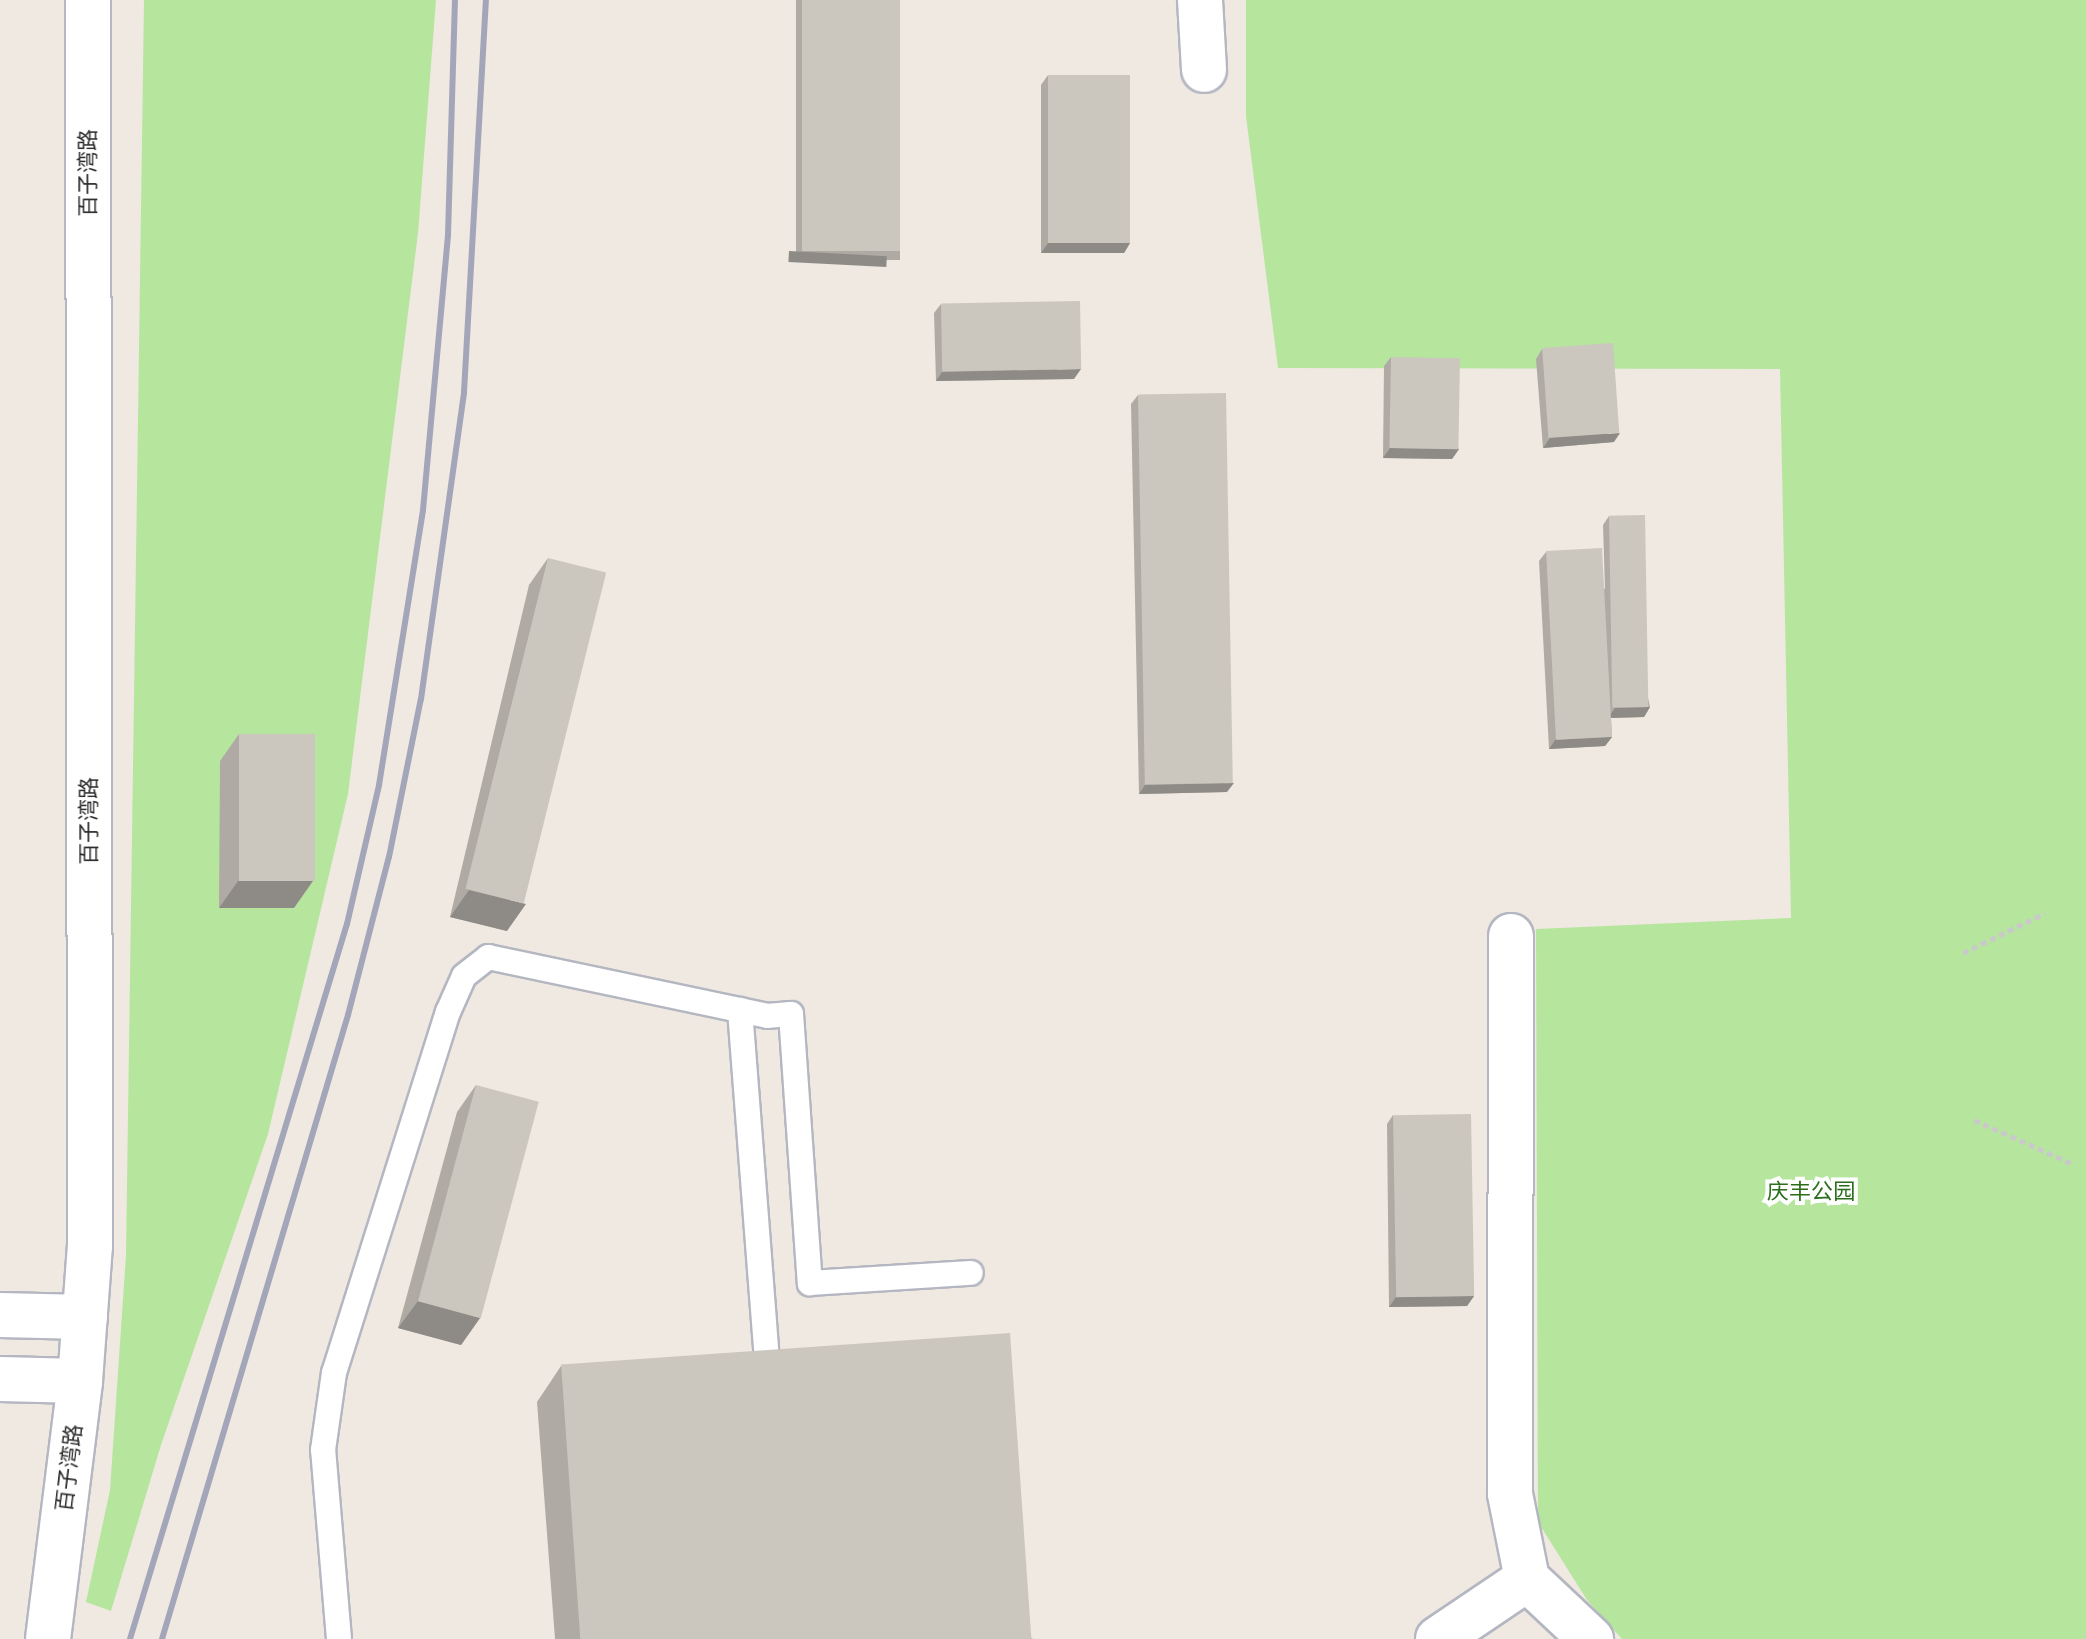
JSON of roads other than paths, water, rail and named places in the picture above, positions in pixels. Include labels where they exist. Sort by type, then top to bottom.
[{"type":"street","name":"百子湾路","points":[[48,1639],[80,1381],[90,1246],[88,0]]},
{"type":"street","points":[[1200,0],[1204,70]]},
{"type":"street","points":[[1511,936],[1510,1494],[1527,1579],[1591,1639]]},
{"type":"street","points":[[0,1315],[85,1317]]},
{"type":"street","points":[[0,1379],[80,1381]]},
{"type":"street","points":[[1438,1639],[1527,1579]]},
{"type":"lane","points":[[339,1639],[323,1450],[334,1373],[464,976],[488,957],[740,1010],[791,1014],[810,1283],[971,1273]]},
{"type":"lane","points":[[740,1010],[767,1360]]},
{"type":"railway","points":[[130,1639],[347,924],[379,785],[423,510],[448,235],[455,0]]},
{"type":"railway","points":[[162,1639],[348,1015],[389,857],[421,699],[464,392],[486,0]]},
{"type":"park label","name":"庆丰公园","points":[[1811,1192]]}]
